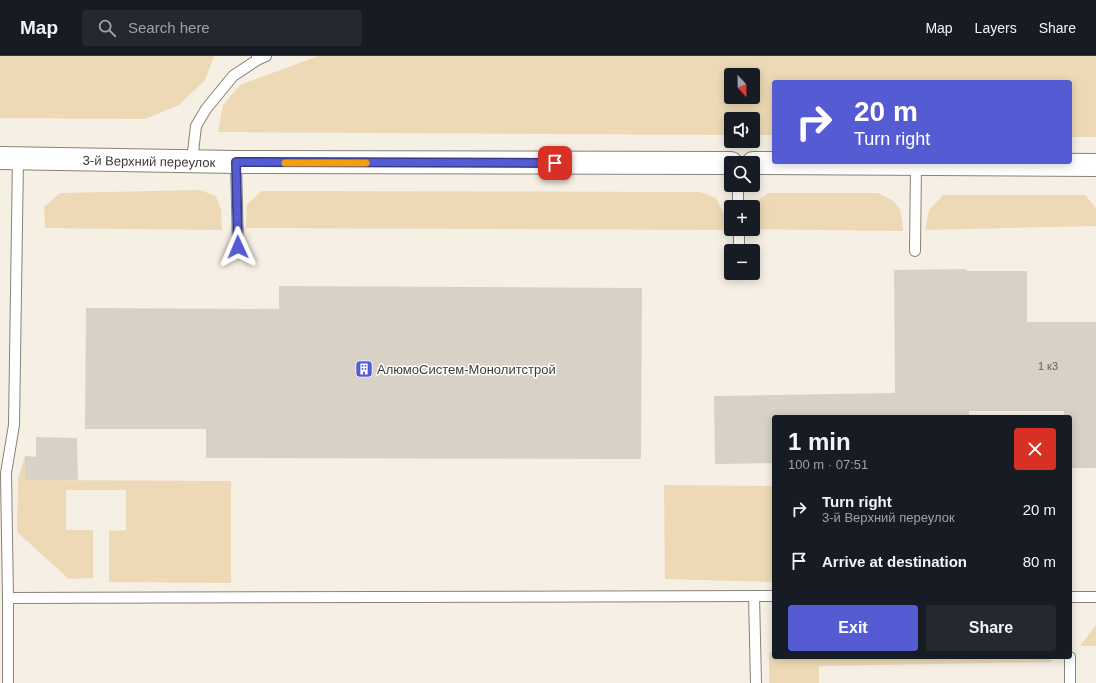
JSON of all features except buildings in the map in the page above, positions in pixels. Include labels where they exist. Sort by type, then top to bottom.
[{"type":"street","name":"3-й Верхний переулок","points":[[9,158],[236,162],[724,163]]},
{"type":"street","points":[[760,163],[772,163]]},
{"type":"street","points":[[834,164],[1096,165]]},
{"type":"lane","points":[[192,161],[196,126],[206,109],[233,76],[257,58],[266,56]]},
{"type":"lane","points":[[8,683],[6,473],[14,425],[9,158]]},
{"type":"lane","points":[[236,162],[238,247]]},
{"type":"lane","points":[[915,251],[916,165]]},
{"type":"lane","points":[[754,596],[756,683]]},
{"type":"lane","points":[[8,598],[772,596]]},
{"type":"lane","points":[[1072,597],[1096,597]]},
{"type":"lane","points":[[1070,659],[1070,683]]},
{"type":"shaded area","points":[[0,56],[214,56],[205,80],[179,105],[145,119],[0,118]]},
{"type":"shaded area","points":[[318,56],[1096,56],[1096,137],[1072,137],[1072,80],[772,80],[772,135],[760,135],[760,112],[724,112],[724,135],[218,132],[223,105],[240,85]]},
{"type":"shaded area","points":[[200,190],[216,196],[221,210],[222,230],[45,228],[44,207],[60,193]]},
{"type":"shaded area","points":[[262,191],[700,192],[716,198],[724,214],[724,230],[246,228],[247,204]]},
{"type":"shaded area","points":[[768,193],[878,193],[891,200],[898,207],[902,217],[903,231],[760,229],[760,200],[758,200]]},
{"type":"shaded area","points":[[943,195],[1085,195],[1096,208],[1096,226],[925,230],[929,210]]},
{"type":"shaded area","points":[[25,456],[25,480],[231,481],[231,583],[109,582],[109,531],[126,530],[126,490],[66,490],[66,530],[93,530],[93,578],[69,579],[17,532],[18,479]]},
{"type":"shaded area","points":[[664,485],[772,486],[772,582],[665,579]]},
{"type":"shaded area","points":[[1096,625],[1096,646],[1080,646]]},
{"type":"shaded area","points":[[772,651],[772,659],[1051,659],[1052,662],[819,666],[819,683],[769,683],[769,653]]},
{"type":"slow traffic","points":[[285,163],[366,163]]},
{"type":"place","name":"АлюмоСистем-Монолитстрой","points":[[364,369]]},
{"type":"route","points":[[238,247],[236,162],[555,163]]}]
